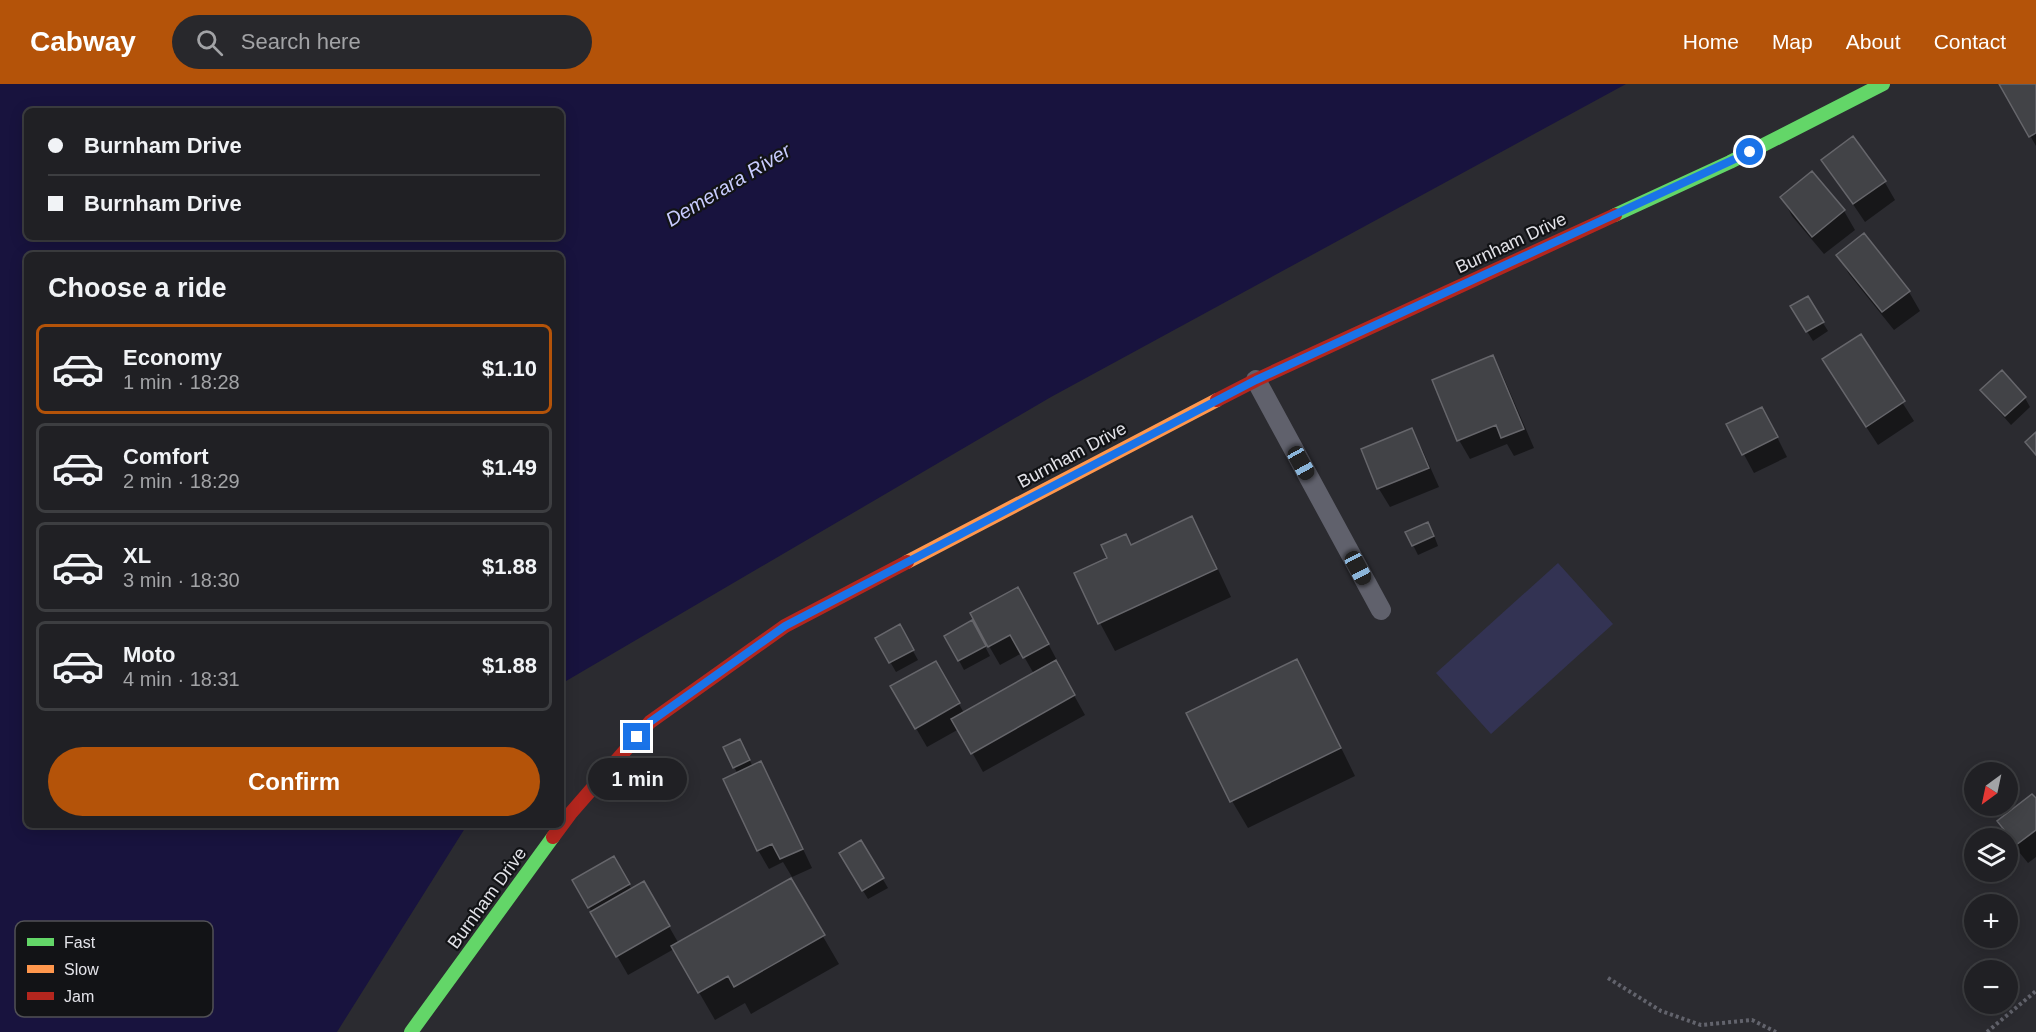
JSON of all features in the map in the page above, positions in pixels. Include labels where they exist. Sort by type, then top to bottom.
[{"type":"street","name":"Burnham Drive","points":[[564,822],[650,722],[785,626],[1256,380],[1731,162],[1883,84]]},
{"type":"street","name":"Burnham Drive","points":[[411,1032],[560,828]]},
{"type":"lane","points":[[1256,380],[1381,610]]},
{"type":"path","points":[[1608,978],[1660,1011],[1701,1025],[1752,1020],[1776,1032]]},
{"type":"path","points":[[1986,1032],[2036,991]]},
{"type":"shaded area","points":[[1558,563],[1613,624],[1491,734],[1436,673]]},
{"type":"water","name":"Demerara River","points":[[0,84],[1626,84],[1051,397],[564,682],[564,252],[24,252],[24,828],[465,828],[337,1032],[0,1032]]},
{"type":"building","points":[[1999,84],[2036,84],[2036,133],[2029,137]]},
{"type":"building","points":[[1853,136],[1886,181],[1853,204],[1821,160]]},
{"type":"building","points":[[1812,171],[1845,210],[1812,237],[1780,197]]},
{"type":"building","points":[[1864,233],[1910,291],[1882,312],[1836,255]]},
{"type":"building","points":[[1808,296],[1824,322],[1806,332],[1790,306]]},
{"type":"building","points":[[1861,334],[1905,401],[1866,427],[1822,359]]},
{"type":"building","points":[[1493,355],[1524,429],[1501,438],[1496,425],[1457,441],[1432,380]]},
{"type":"building","points":[[2002,370],[2026,397],[2005,416],[1980,390]]},
{"type":"building","points":[[1762,407],[1778,437],[1742,455],[1726,424]]},
{"type":"building","points":[[1412,428],[1429,468],[1377,489],[1361,449]]},
{"type":"building","points":[[2036,432],[2036,455],[2025,442]]},
{"type":"building","points":[[1192,516],[1217,569],[1098,624],[1074,573],[1107,558],[1101,545],[1126,534],[1131,545]]},
{"type":"building","points":[[1428,522],[1434,536],[1412,546],[1405,532]]},
{"type":"building","points":[[1018,587],[1049,644],[1023,658],[1010,635],[988,647],[970,613]]},
{"type":"building","points":[[972,620],[986,646],[958,661],[944,636]]},
{"type":"building","points":[[900,624],[914,650],[889,663],[875,638]]},
{"type":"building","points":[[1297,659],[1341,748],[1230,802],[1186,713]]},
{"type":"building","points":[[1056,660],[1075,695],[971,754],[951,719]]},
{"type":"building","points":[[936,661],[960,703],[915,729],[890,686]]},
{"type":"building","points":[[740,739],[750,760],[733,768],[723,747]]},
{"type":"building","points":[[761,761],[803,849],[780,859],[772,844],[757,851],[723,779]]},
{"type":"building","points":[[2032,794],[2036,798],[2036,830],[2018,844],[2018,828],[2003,828],[1997,821],[2003,816],[2018,816],[2018,805]]},
{"type":"building","points":[[861,840],[884,878],[862,891],[839,853]]},
{"type":"building","points":[[614,856],[630,884],[588,908],[572,880]]},
{"type":"building","points":[[791,878],[825,935],[734,987],[728,976],[698,993],[671,946]]},
{"type":"building","points":[[644,881],[670,926],[616,957],[590,912]]},
{"type":"traffic: fast","points":[[1615,215],[1730,162],[1883,84]]},
{"type":"traffic: fast","points":[[411,1032],[553,837]]},
{"type":"traffic: slow","points":[[907,562],[1217,400]]},
{"type":"traffic: jam","points":[[1217,400],[1615,215]]},
{"type":"traffic: jam","points":[[564,822],[650,722],[785,626],[907,562]]},
{"type":"traffic: jam","points":[[553,837],[560,828]]},
{"type":"route","points":[[637,737],[650,722],[785,626],[1256,380],[1750,152]]}]
